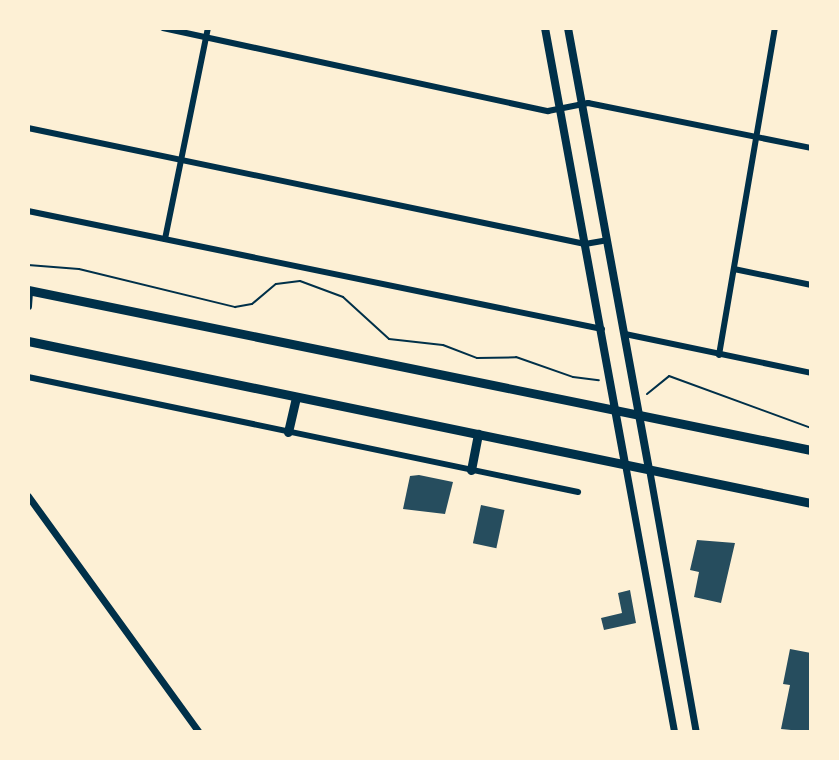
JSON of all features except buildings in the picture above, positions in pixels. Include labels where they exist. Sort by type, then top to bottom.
[{"type":"main road","points":[[545,28],[625,464]]},
{"type":"main road","points":[[568,28],[649,469]]},
{"type":"main road","points":[[28,290],[811,450]]},
{"type":"main road","points":[[28,341],[811,503]]},
{"type":"main road","points":[[288,432],[296,397]]},
{"type":"main road","points":[[471,470],[478,434]]},
{"type":"street","points":[[163,28],[548,111],[582,103],[811,148]]},
{"type":"street","points":[[165,239],[208,28]]},
{"type":"street","points":[[719,355],[775,28]]},
{"type":"street","points":[[28,128],[585,244],[607,240]]},
{"type":"street","points":[[28,211],[602,329]]},
{"type":"street","points":[[734,269],[811,285]]},
{"type":"street","points":[[28,290],[28,306]]},
{"type":"street","points":[[625,334],[811,373]]},
{"type":"street","points":[[28,377],[578,492]]},
{"type":"street","points":[[625,464],[674,732]]},
{"type":"street","points":[[649,469],[696,732]]},
{"type":"street","points":[[28,496],[199,732]]},
{"type":"path","points":[[28,265],[79,269],[235,307],[252,304],[288,280],[322,286],[343,297],[389,339],[443,345],[477,358],[516,357],[564,375],[609,384]]},
{"type":"path","points":[[633,390],[649,394],[658,381],[669,376],[811,428]]}]
